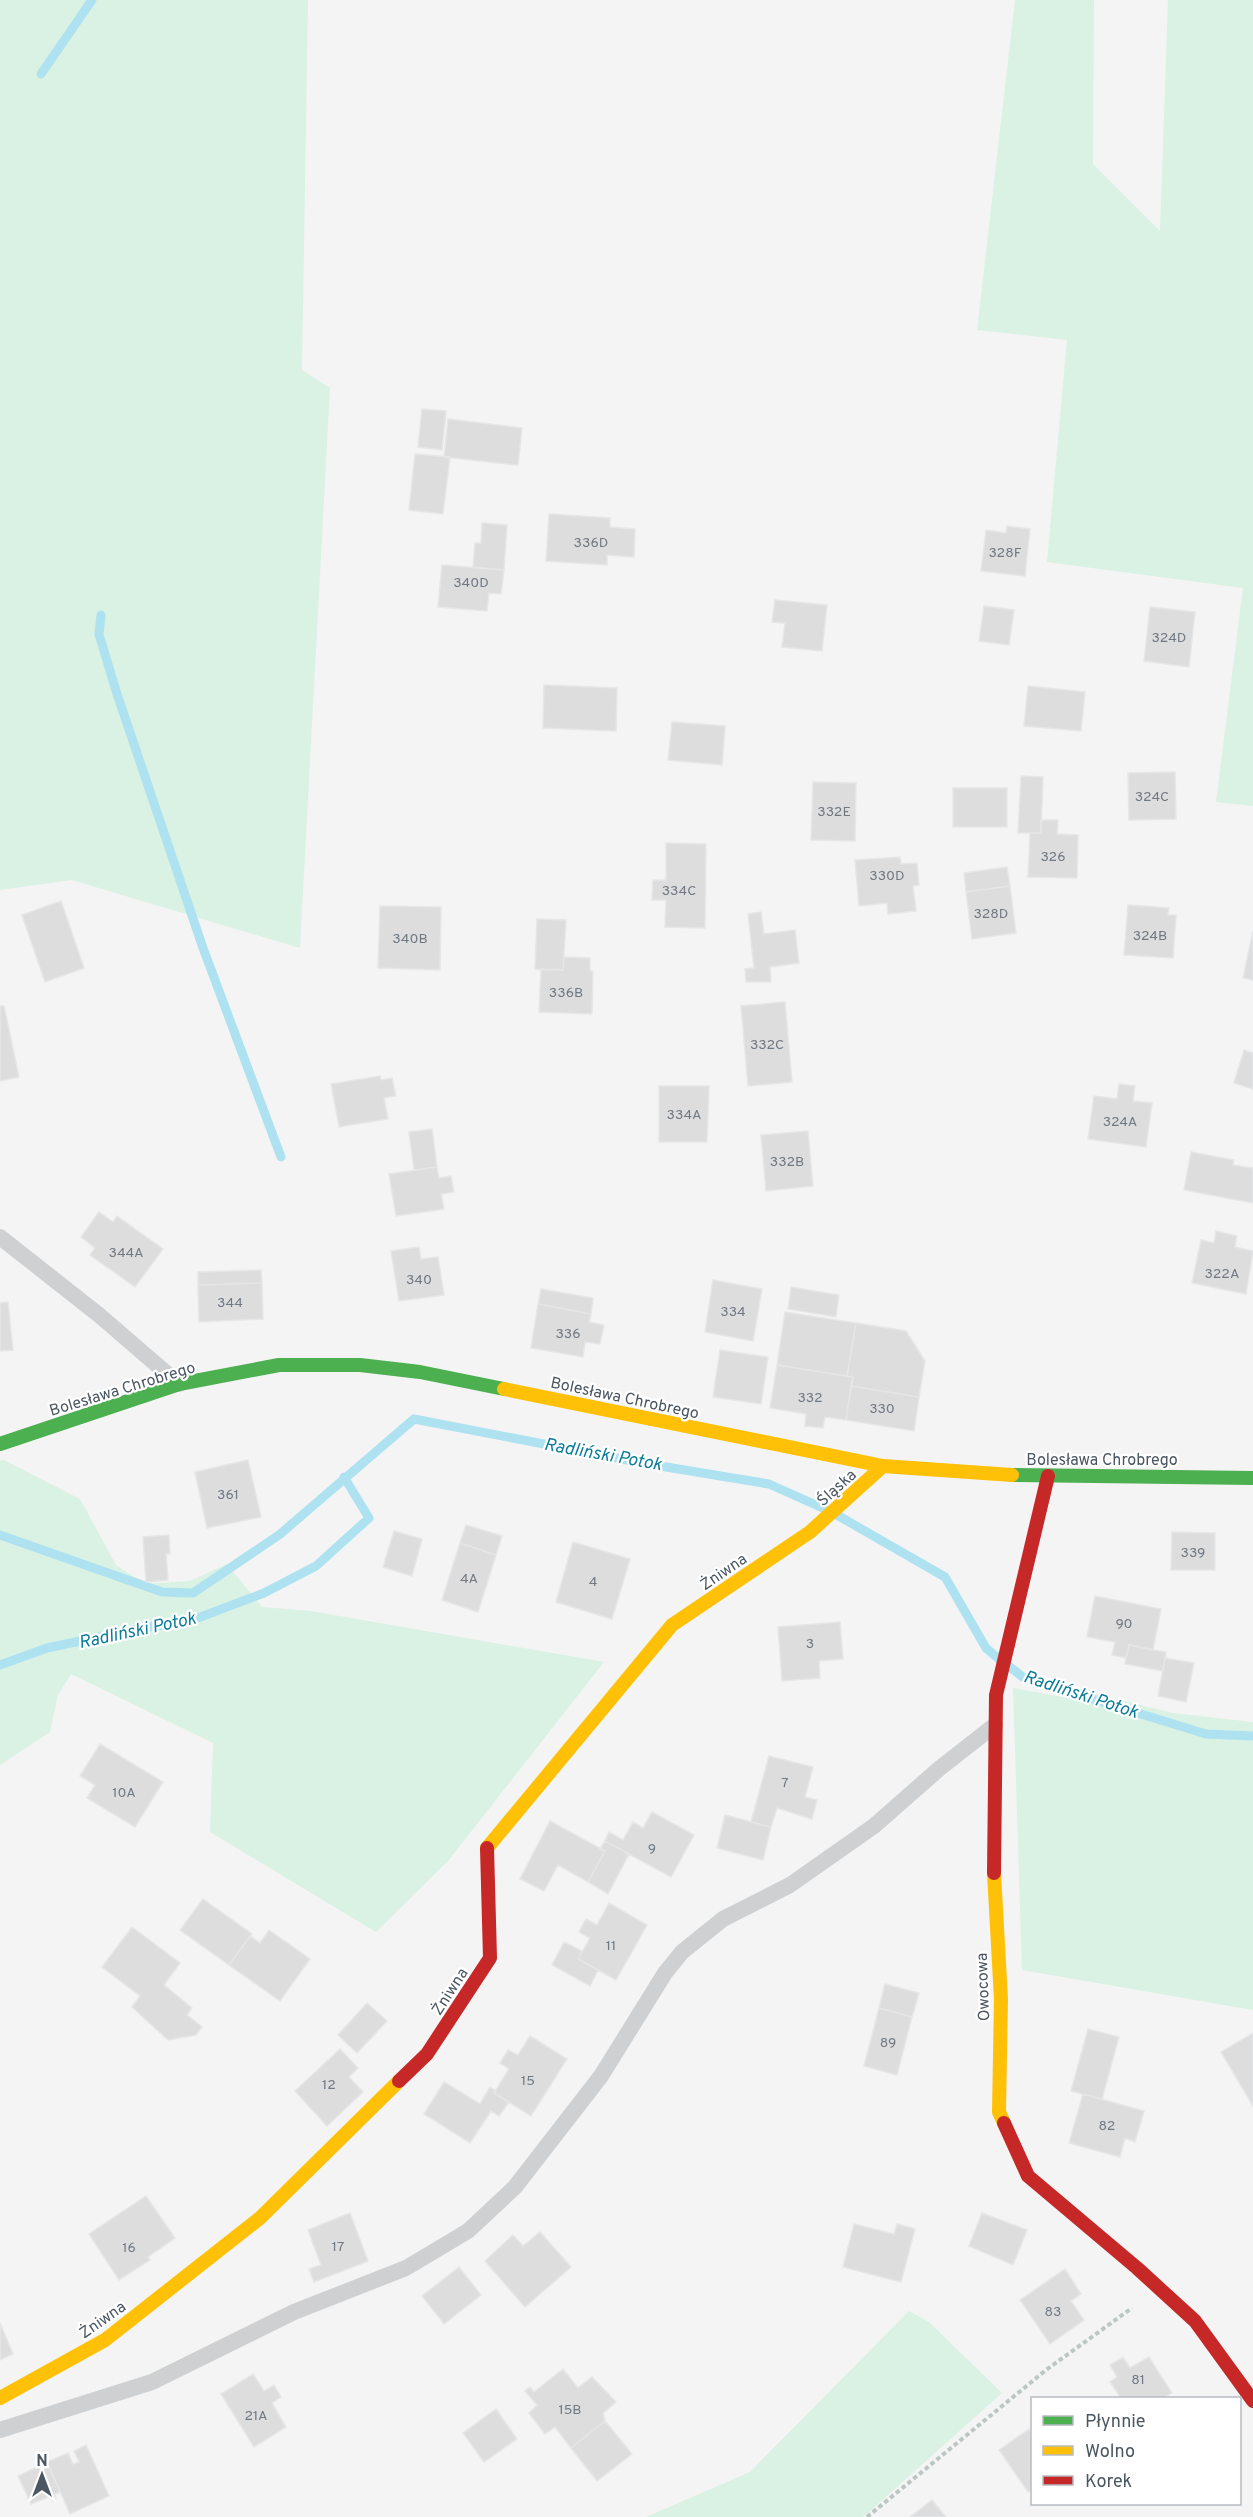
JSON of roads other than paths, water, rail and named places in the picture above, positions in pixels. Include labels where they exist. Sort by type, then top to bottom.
[{"type":"street","name":"Bolesława Chrobrego","points":[[0,1444],[179,1384],[279,1365],[360,1365],[420,1371],[884,1466],[951,1473],[1253,1478]]},
{"type":"street","name":"Śląska","points":[[810,1532],[884,1466]]},
{"type":"street","name":"Owocowa","points":[[1048,1476],[996,1695],[994,1870],[1001,1999],[999,2112],[1028,2176],[1195,2321],[1253,2401]]},
{"type":"street","name":"Żniwna","points":[[0,2398],[105,2340],[260,2218],[428,2054],[490,1958],[487,1848],[672,1625],[810,1532]]},
{"type":"lane","points":[[0,1237],[99,1315],[179,1384]]},
{"type":"lane","points":[[0,2430],[152,2382],[294,2312],[406,2268],[468,2231],[515,2187],[594,2085],[665,1972],[682,1952],[723,1919],[790,1885],[874,1826],[940,1768],[996,1724]]},
{"type":"waterway","points":[[41,74],[92,0]]},
{"type":"waterway","points":[[101,615],[99,634],[116,691],[203,948],[281,1157]]},
{"type":"waterway","name":"Radliński Potok","points":[[0,1535],[162,1592],[193,1593],[279,1535],[414,1419],[648,1464],[769,1484],[825,1509]]},
{"type":"waterway","name":"Radliński Potok","points":[[0,1665],[47,1648],[142,1628],[190,1621],[264,1593],[316,1566],[369,1518],[344,1477]]},
{"type":"waterway","name":"Radliński Potok","points":[[837,1515],[945,1577],[986,1648],[999,1659]]},
{"type":"waterway","name":"Radliński Potok","points":[[1010,1667],[1024,1678],[1206,1734],[1253,1736]]}]
